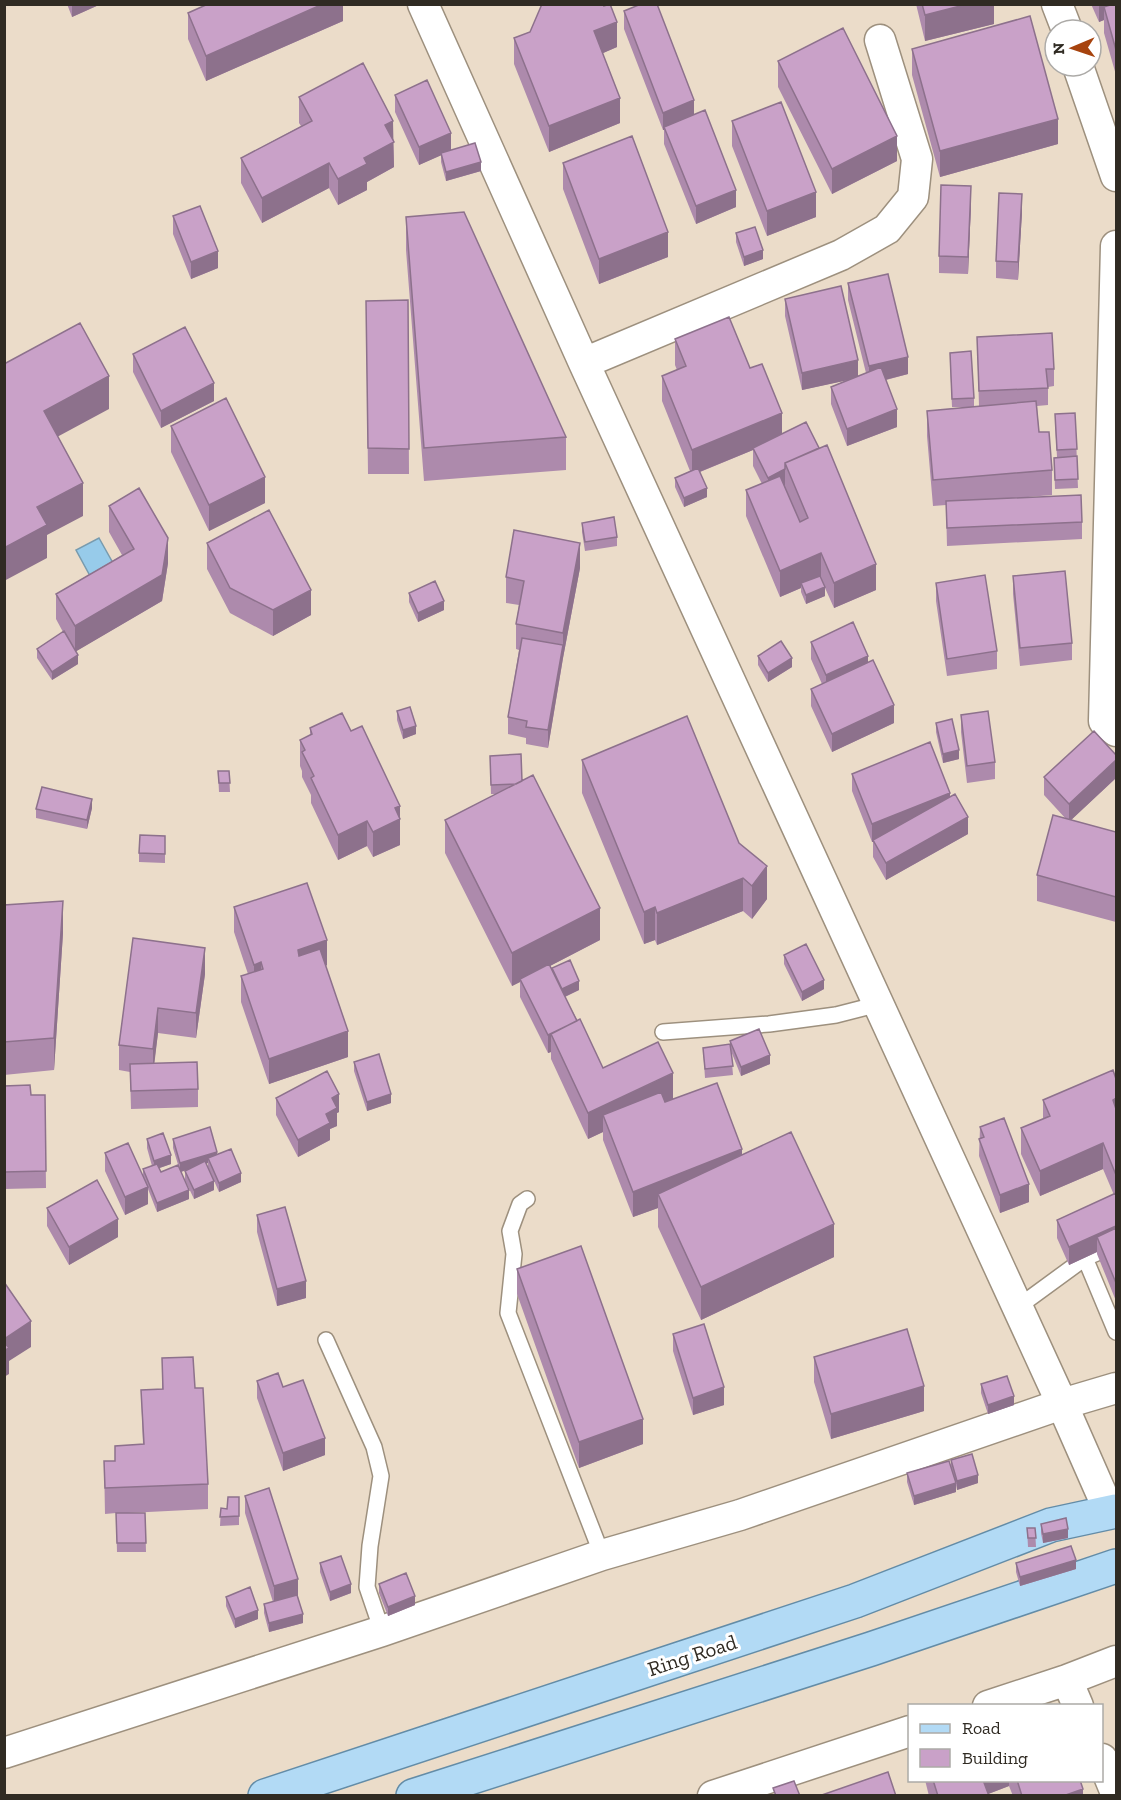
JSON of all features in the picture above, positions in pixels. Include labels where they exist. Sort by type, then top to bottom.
[{"type":"main road","name":"Ring Road","points":[[265,1796],[855,1601],[1051,1525],[1113,1512]]},
{"type":"main road","points":[[412,1796],[871,1649],[1116,1566]]},
{"type":"street","points":[[423,4],[584,363],[1113,1512]]},
{"type":"street","points":[[584,363],[841,255],[887,229],[913,198],[917,159],[880,40]]},
{"type":"street","points":[[1082,78],[1112,158],[1116,176]]},
{"type":"street","points":[[1116,246],[1104,721],[1116,731]]},
{"type":"street","points":[[4,1754],[382,1631],[602,1556],[740,1515],[1062,1404],[1116,1388]]},
{"type":"street","points":[[1001,1704],[1072,1693],[1116,1661]]},
{"type":"street","points":[[713,1796],[908,1731]]},
{"type":"street","points":[[1103,1764],[1116,1793]]},
{"type":"lane","points":[[663,1032],[780,1023],[836,1016],[879,1004]]},
{"type":"lane","points":[[527,1199],[519,1204],[510,1231],[514,1254],[508,1313],[602,1556]]},
{"type":"lane","points":[[1018,1307],[1085,1258],[1116,1245]]},
{"type":"lane","points":[[1085,1258],[1116,1332]]},
{"type":"lane","points":[[326,1340],[374,1447],[381,1476],[370,1545],[367,1587],[382,1631]]},
{"type":"water","points":[[99,538],[118,572],[95,585],[76,550]]},
{"type":"building","points":[[208,4],[323,4],[206,56],[188,13]]},
{"type":"building","points":[[542,4],[604,4],[604,6],[610,4],[617,22],[594,31],[620,98],[549,126],[514,38],[530,32]]},
{"type":"building","points":[[641,4],[657,4],[694,100],[663,113],[624,11]]},
{"type":"building","points":[[922,4],[968,4],[925,15]]},
{"type":"building","points":[[1116,4],[1116,50],[1104,7]]},
{"type":"building","points":[[1030,16],[1043,64],[1043,78],[1047,78],[1058,119],[940,151],[912,49]]},
{"type":"building","points":[[843,28],[897,136],[832,169],[778,61]]},
{"type":"building","points":[[363,63],[393,121],[385,125],[394,142],[364,158],[367,164],[338,179],[329,163],[262,198],[241,158],[312,121],[299,97]]},
{"type":"building","points":[[427,80],[451,133],[419,147],[395,95]]},
{"type":"building","points":[[781,102],[816,192],[767,211],[732,121]]},
{"type":"building","points":[[705,110],[736,190],[696,206],[664,127]]},
{"type":"building","points":[[632,136],[668,232],[599,259],[563,163]]},
{"type":"building","points":[[475,143],[481,162],[446,172],[441,153]]},
{"type":"building","points":[[941,185],[971,186],[968,257],[939,256]]},
{"type":"building","points":[[999,193],[1022,194],[1018,262],[996,261]]},
{"type":"building","points":[[200,206],[218,251],[191,262],[173,216]]},
{"type":"building","points":[[464,212],[566,437],[424,448],[406,217]]},
{"type":"building","points":[[755,227],[763,250],[744,257],[736,233]]},
{"type":"building","points":[[888,274],[908,357],[869,366],[848,283]]},
{"type":"building","points":[[841,286],[858,360],[802,373],[785,299]]},
{"type":"building","points":[[408,300],[409,449],[368,448],[366,301]]},
{"type":"building","points":[[729,317],[750,368],[762,364],[782,413],[692,450],[662,376],[686,366],[675,339]]},
{"type":"building","points":[[80,323],[109,376],[44,411],[83,483],[37,507],[47,525],[4,548],[4,364]]},
{"type":"building","points":[[185,327],[214,383],[161,411],[133,354]]},
{"type":"building","points":[[1052,333],[1054,369],[1046,369],[1048,388],[979,391],[977,337]]},
{"type":"building","points":[[971,351],[974,398],[952,399],[950,353]]},
{"type":"building","points":[[881,367],[897,409],[847,429],[831,387]]},
{"type":"building","points":[[226,398],[265,477],[209,505],[171,426]]},
{"type":"building","points":[[1036,401],[1039,432],[1049,432],[1052,470],[933,480],[927,411]]},
{"type":"building","points":[[1075,413],[1077,449],[1057,450],[1055,414]]},
{"type":"building","points":[[806,422],[819,448],[785,463],[785,469],[768,478],[753,448]]},
{"type":"building","points":[[827,445],[876,564],[834,583],[821,553],[780,571],[746,490],[780,476],[800,522],[808,518],[785,463]]},
{"type":"building","points":[[1077,456],[1078,479],[1055,480],[1054,458]]},
{"type":"building","points":[[698,468],[707,488],[684,498],[675,478]]},
{"type":"building","points":[[139,488],[168,538],[162,575],[75,626],[56,594],[134,549],[109,506]]},
{"type":"building","points":[[1081,495],[1082,522],[947,528],[946,501]]},
{"type":"building","points":[[269,510],[311,590],[273,610],[230,588],[207,543]]},
{"type":"building","points":[[614,517],[617,537],[585,542],[582,523]]},
{"type":"building","points":[[514,530],[580,543],[563,633],[516,624],[524,581],[506,577]]},
{"type":"building","points":[[1065,571],[1072,643],[1020,648],[1013,576]]},
{"type":"building","points":[[985,575],[997,651],[947,659],[936,583]]},
{"type":"building","points":[[820,576],[825,587],[806,595],[801,583]]},
{"type":"building","points":[[435,581],[444,601],[418,613],[409,593]]},
{"type":"building","points":[[853,622],[868,656],[826,675],[811,642]]},
{"type":"building","points":[[64,631],[78,655],[52,672],[37,649]]},
{"type":"building","points":[[522,638],[563,645],[548,730],[526,727],[527,721],[508,717]]},
{"type":"building","points":[[781,641],[792,658],[768,673],[758,656]]},
{"type":"building","points":[[873,660],[894,705],[832,734],[811,689]]},
{"type":"building","points":[[410,707],[416,726],[403,730],[397,711]]},
{"type":"building","points":[[988,711],[995,762],[967,766],[961,715]]},
{"type":"building","points":[[342,713],[351,731],[362,726],[400,806],[395,808],[400,819],[373,832],[367,821],[338,835],[311,778],[314,776],[302,752],[305,750],[300,740],[312,734],[310,728]]},
{"type":"building","points":[[687,716],[739,843],[767,866],[752,886],[743,878],[657,913],[655,907],[644,912],[582,760]]},
{"type":"building","points":[[952,719],[959,750],[943,754],[936,723]]},
{"type":"building","points":[[1094,731],[1116,755],[1116,760],[1069,804],[1044,777]]},
{"type":"building","points":[[930,742],[950,793],[872,824],[852,774]]},
{"type":"building","points":[[521,754],[522,781],[516,784],[491,785],[490,756]]},
{"type":"building","points":[[218,771],[229,771],[230,783],[219,783]]},
{"type":"building","points":[[533,775],[600,908],[512,953],[445,820]]},
{"type":"building","points":[[42,787],[92,799],[87,820],[36,809]]},
{"type":"building","points":[[955,794],[968,817],[886,863],[873,840]]},
{"type":"building","points":[[1053,815],[1116,832],[1116,897],[1037,875]]},
{"type":"building","points":[[140,835],[165,836],[165,854],[139,853]]},
{"type":"building","points":[[307,883],[327,940],[298,950],[299,956],[320,949],[348,1031],[269,1059],[241,976],[263,969],[261,962],[254,965],[234,907]]},
{"type":"building","points":[[63,901],[54,1038],[4,1042],[4,905]]},
{"type":"building","points":[[133,938],[205,948],[196,1013],[158,1008],[153,1049],[119,1045]]},
{"type":"building","points":[[806,944],[824,980],[802,992],[784,955]]},
{"type":"building","points":[[570,960],[579,981],[562,989],[552,968]]},
{"type":"building","points":[[549,964],[577,1021],[548,1035],[520,979]]},
{"type":"building","points":[[580,1019],[603,1068],[658,1042],[673,1073],[588,1113],[551,1034]]},
{"type":"building","points":[[759,1029],[770,1055],[741,1067],[730,1041]]},
{"type":"building","points":[[730,1044],[733,1066],[705,1069],[703,1048]]},
{"type":"building","points":[[379,1054],[391,1094],[367,1102],[354,1062]]},
{"type":"building","points":[[197,1062],[198,1089],[131,1091],[130,1064]]},
{"type":"building","points":[[1113,1070],[1116,1079],[1116,1098],[1113,1100],[1116,1109],[1116,1175],[1103,1143],[1040,1171],[1021,1128],[1050,1116],[1043,1100]]},
{"type":"building","points":[[327,1071],[339,1094],[332,1098],[337,1108],[326,1114],[330,1123],[298,1140],[276,1098]]},
{"type":"building","points":[[717,1083],[742,1149],[633,1192],[603,1115],[661,1092],[665,1102]]},
{"type":"building","points":[[30,1085],[31,1095],[45,1095],[46,1171],[4,1172],[4,1086]]},
{"type":"building","points":[[1004,1118],[1029,1184],[1000,1195],[979,1139],[984,1137],[980,1127]]},
{"type":"building","points":[[210,1127],[217,1152],[180,1163],[173,1139]]},
{"type":"building","points":[[791,1132],[834,1224],[701,1287],[658,1194]]},
{"type":"building","points":[[163,1133],[171,1155],[154,1161],[147,1139]]},
{"type":"building","points":[[128,1143],[148,1187],[125,1197],[105,1153]]},
{"type":"building","points":[[231,1149],[241,1173],[219,1183],[208,1158]]},
{"type":"building","points":[[205,1161],[214,1181],[194,1190],[185,1171]]},
{"type":"building","points":[[157,1164],[161,1172],[178,1165],[189,1190],[157,1203],[143,1169]]},
{"type":"building","points":[[97,1180],[118,1219],[69,1247],[47,1208]]},
{"type":"building","points":[[1116,1193],[1116,1226],[1069,1247],[1057,1220]]},
{"type":"building","points":[[285,1207],[306,1281],[277,1289],[257,1215]]},
{"type":"building","points":[[1116,1228],[1116,1283],[1097,1237]]},
{"type":"building","points":[[581,1246],[643,1419],[579,1442],[517,1269]]},
{"type":"building","points":[[4,1282],[31,1321],[4,1339]]},
{"type":"building","points":[[704,1324],[724,1387],[693,1398],[673,1334]]},
{"type":"building","points":[[907,1329],[924,1386],[831,1414],[814,1357]]},
{"type":"building","points":[[193,1357],[195,1388],[203,1388],[208,1484],[105,1488],[104,1461],[115,1461],[115,1446],[144,1444],[141,1390],[163,1389],[162,1358]]},
{"type":"building","points":[[278,1373],[283,1387],[303,1380],[325,1438],[283,1453],[257,1381]]},
{"type":"building","points":[[1007,1376],[1014,1396],[988,1405],[981,1384]]},
{"type":"building","points":[[972,1454],[978,1475],[957,1481],[951,1460]]},
{"type":"building","points":[[949,1461],[956,1483],[914,1496],[907,1473]]},
{"type":"building","points":[[269,1488],[298,1579],[274,1586],[245,1496]]},
{"type":"building","points":[[228,1497],[239,1497],[239,1516],[220,1517],[221,1508],[227,1509]]},
{"type":"building","points":[[116,1513],[145,1513],[146,1543],[117,1543]]},
{"type":"building","points":[[1066,1518],[1068,1529],[1043,1534],[1041,1524]]},
{"type":"building","points":[[1027,1528],[1035,1528],[1036,1538],[1028,1538]]},
{"type":"building","points":[[1071,1546],[1076,1560],[1020,1577],[1016,1563]]},
{"type":"building","points":[[341,1556],[351,1584],[330,1592],[320,1563]]},
{"type":"building","points":[[406,1573],[415,1596],[388,1607],[379,1584]]},
{"type":"building","points":[[250,1587],[258,1610],[235,1619],[226,1597]]},
{"type":"building","points":[[297,1595],[303,1614],[269,1623],[264,1604]]},
{"type":"building","points":[[888,1772],[896,1796],[819,1796]]},
{"type":"building","points":[[794,1781],[800,1796],[776,1796],[773,1788]]},
{"type":"building","points":[[934,1782],[984,1782],[989,1796],[938,1796]]},
{"type":"building","points":[[1018,1782],[1081,1782],[1083,1789],[1063,1796],[1022,1796]]}]
